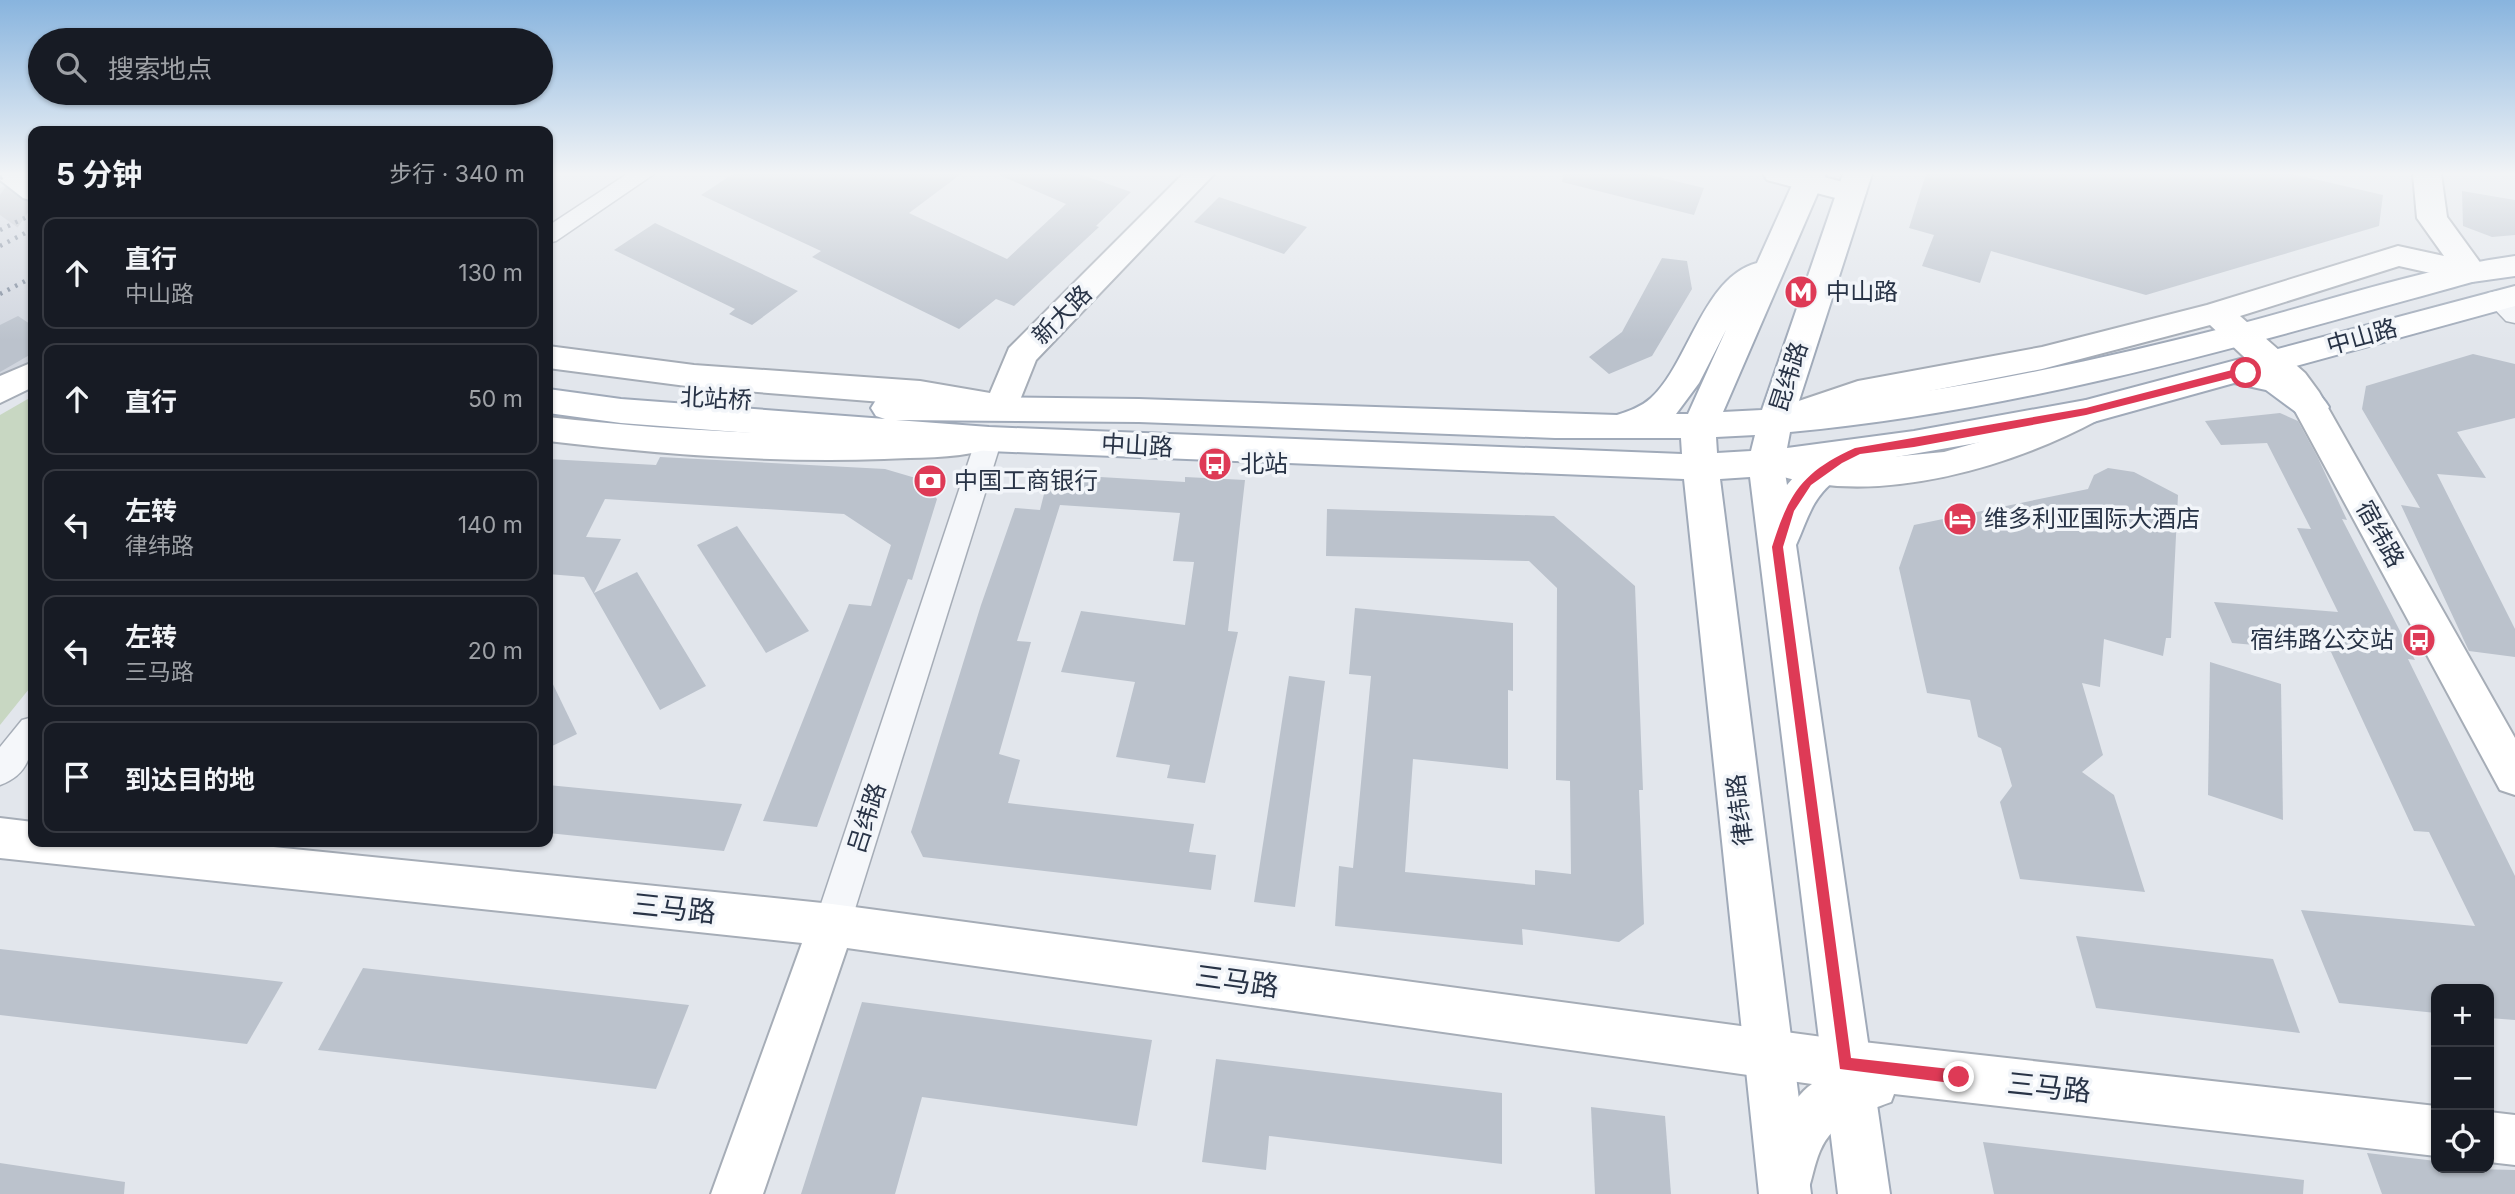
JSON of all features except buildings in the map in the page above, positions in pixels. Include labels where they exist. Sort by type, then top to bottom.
[{"type":"main road","name":"新大路","points":[[1002,407],[1021,356],[1145,230]]},
{"type":"main road","points":[[1704,440],[1787,230]]},
{"type":"main road","name":"昆纬路","points":[[1765,450],[1839,230]]},
{"type":"main road","points":[[2440,230],[2471,272]]},
{"type":"main road","points":[[1611,426],[1634,422],[1666,406],[1677,393],[1724,305],[1774,260]]},
{"type":"main road","name":"中山路","points":[[1909,406],[2115,365],[2228,323],[2471,272],[2515,266]]},
{"type":"main road","name":"中山路","points":[[879,418],[1002,407],[1477,425],[1611,426],[1765,450],[1858,450],[1914,443],[2086,412],[2509,304]]},
{"type":"main road","points":[[1709,548],[1722,498],[1732,484],[1765,450],[1832,400],[1892,385],[2228,323]]},
{"type":"main road","name":"宿纬路","points":[[2228,323],[2293,380],[2312,407],[2511,762]]},
{"type":"main road","points":[[1704,440],[1754,397],[1803,336]]},
{"type":"main road","points":[[1803,336],[1805,375],[1811,385],[1832,400],[1873,407],[1909,406]]},
{"type":"main road","points":[[553,358],[694,376],[920,393],[1002,407]]},
{"type":"main road","points":[[2232,373],[2274,378],[2312,407]]},
{"type":"main road","points":[[0,391],[28,376]]},
{"type":"main road","name":"北站桥","points":[[553,382],[640,394],[879,418]]},
{"type":"main road","name":"北站桥","points":[[553,402],[635,412],[879,418]]},
{"type":"main road","points":[[1765,450],[1816,432],[1909,406]]},
{"type":"main road","points":[[1765,450],[1822,471],[1869,473],[1935,466],[1968,459],[2040,436],[2086,412]]},
{"type":"main road","name":"中山路","points":[[879,418],[989,439],[1569,462],[1704,440],[1765,450]]},
{"type":"main road","points":[[553,429],[737,444],[901,447],[989,439]]},
{"type":"main road","name":"律纬路","points":[[1704,440],[1709,548],[1785,1192]]},
{"type":"main road","points":[[1765,450],[1864,1194]]},
{"type":"main road","points":[[1777,547],[1784,523],[1797,496],[1808,482],[1858,450]]},
{"type":"main road","name":"三马路","points":[[0,838],[28,841]]},
{"type":"main road","name":"三马路","points":[[82,847],[832,925],[1769,1054],[1847,1077],[1891,1081],[1959,1077],[2431,1130]]},
{"type":"main road","name":"吕纬路","points":[[737,1194],[832,925]]},
{"type":"main road","points":[[1785,1192],[1794,1147],[1812,1115],[1847,1077]]},
{"type":"main road","points":[[2494,1138],[2515,1140]]},
{"type":"street","name":"吕纬路","points":[[832,925],[989,439]]},
{"type":"street","points":[[0,771],[28,736]]},
{"type":"shaded area","points":[[0,230],[28,230],[28,364],[0,379]]},
{"type":"green space","points":[[28,399],[28,690],[0,725],[0,415]]},
{"type":"railway","points":[[0,246],[28,232]]},
{"type":"railway","points":[[0,294],[28,280]]},
{"type":"place","name":"中山路","points":[[1801,292]]},
{"type":"place","name":"北站","points":[[1215,464]]},
{"type":"place","name":"中国工商银行","points":[[930,481]]},
{"type":"place","name":"维多利亚国际大酒店","points":[[1960,519]]},
{"type":"place","name":"宿纬路公交站","points":[[2419,640]]},
{"type":"route","points":[[1959,1077],[1845,1064],[1777,547],[1789,510],[1808,482],[1838,460],[1858,450],[1914,443],[2086,412],[2232,373],[2246,373]]}]
